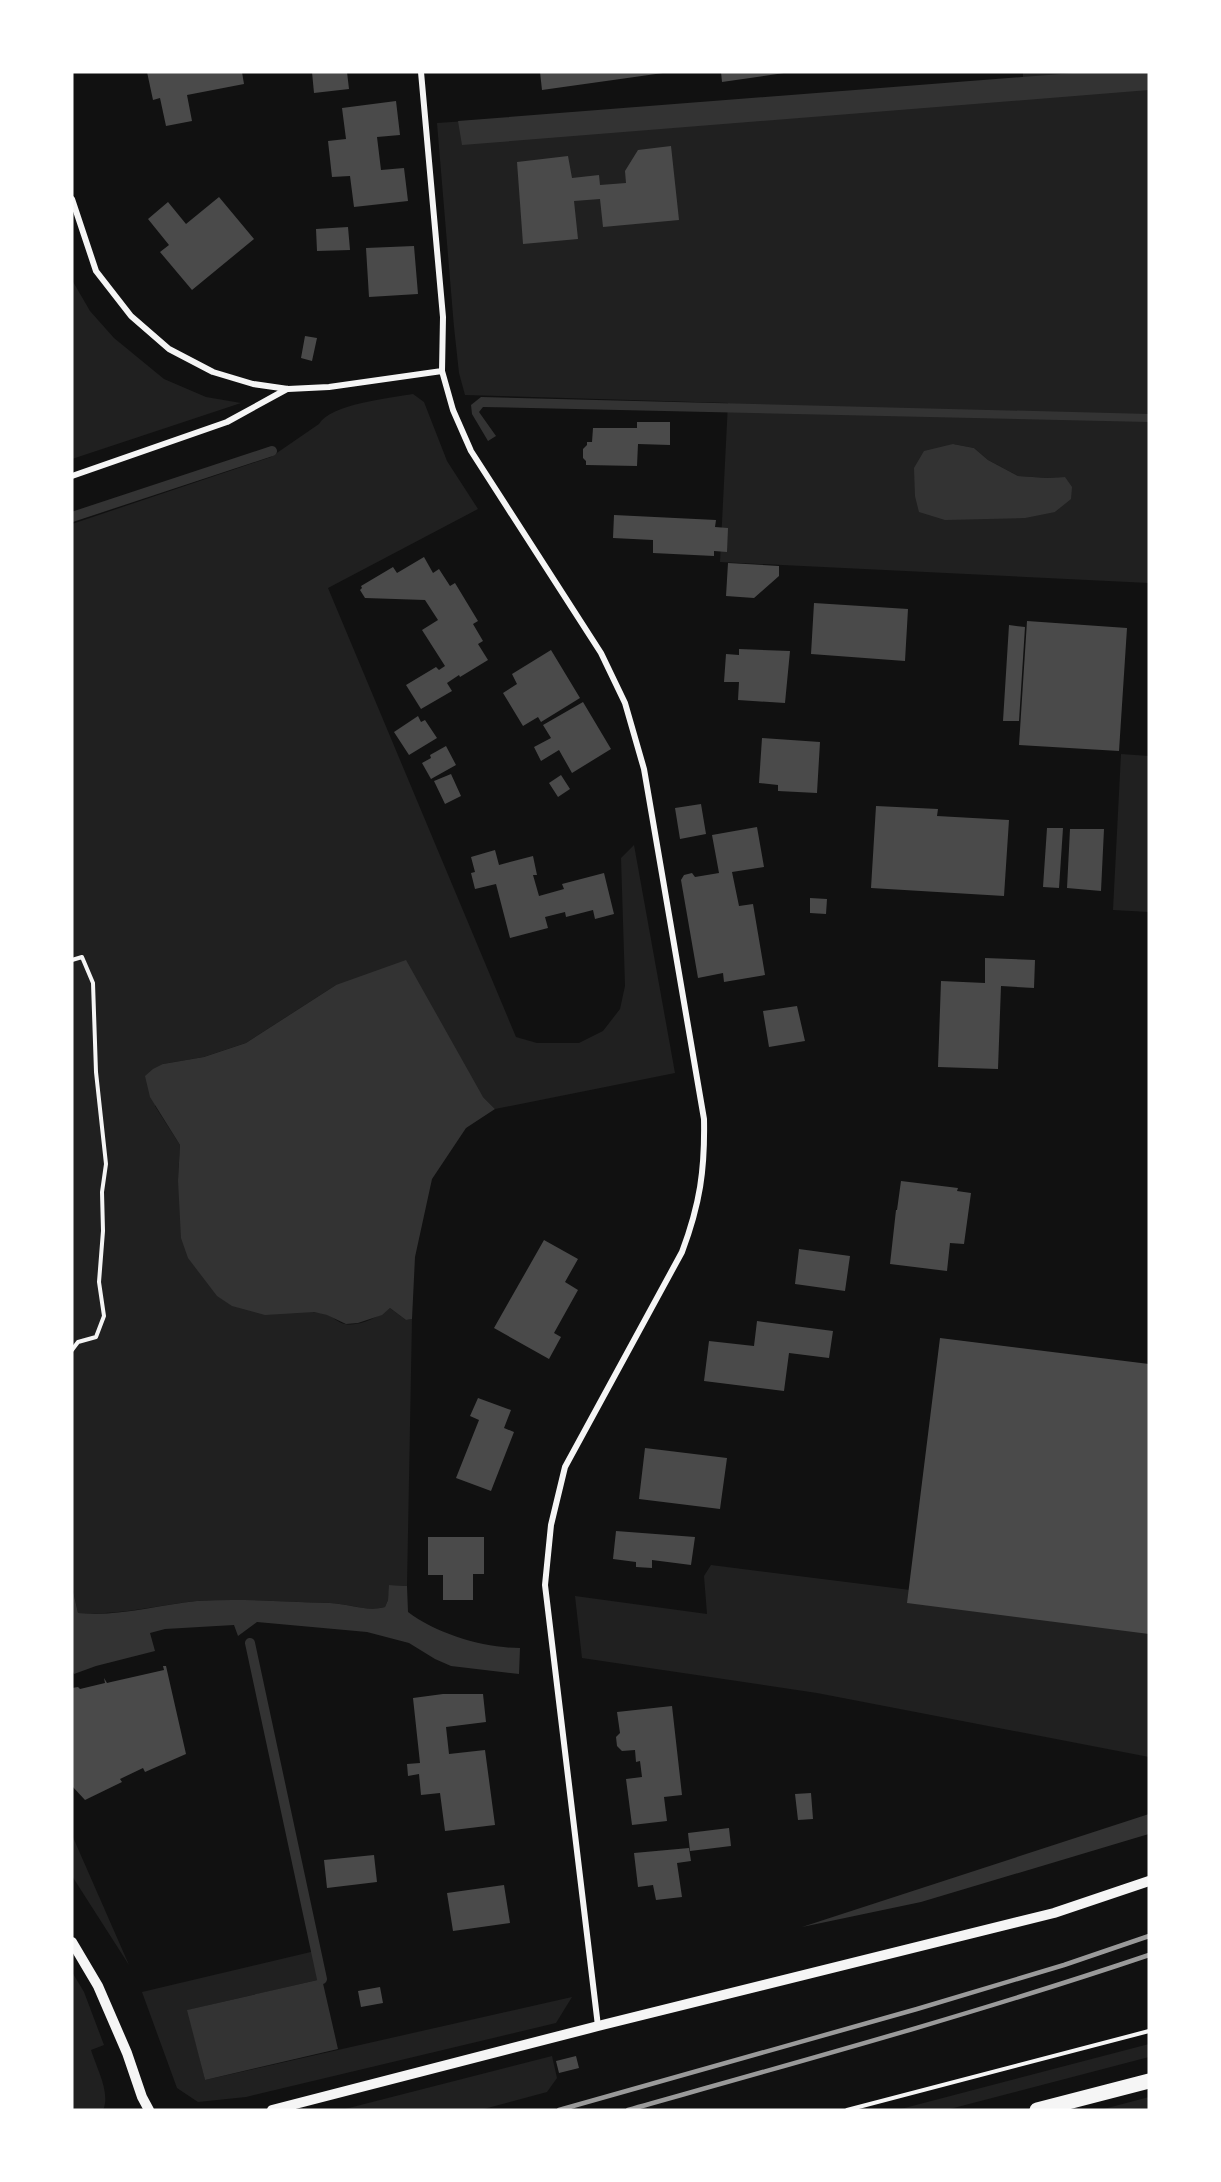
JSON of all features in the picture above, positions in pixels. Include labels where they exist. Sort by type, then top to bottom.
[{"type":"main road","points":[[1037,2110],[1149,2081]]},
{"type":"street","points":[[422,72],[442,316],[442,371],[453,410],[471,451],[602,653],[625,703],[644,769],[704,1119],[701,1190],[682,1252],[565,1467],[551,1525],[545,1586],[598,2026]]},
{"type":"street","points":[[72,199],[96,271],[131,316],[169,349],[213,372],[253,384],[288,389],[329,387],[442,371]]},
{"type":"street","points":[[72,476],[227,422],[288,389]]},
{"type":"street","points":[[272,2110],[1054,1912],[1149,1881]]},
{"type":"street","points":[[72,1942],[98,1986],[149,2110]]},
{"type":"path","points":[[72,960],[82,957],[93,982],[96,1072],[106,1164],[102,1192],[103,1231],[99,1282],[104,1316],[96,1337],[78,1342],[72,1350]]},
{"type":"path","points":[[848,2110],[1149,2031]]},
{"type":"shaded area","points":[[1023,72],[1149,72],[1149,583],[720,562],[728,403],[465,395],[459,373],[454,327],[437,123],[1023,82]],"holes":[[[953,444],[974,448],[988,460],[1018,476],[1065,477],[1066,502],[1055,512]]]},
{"type":"shaded area","points":[[1086,72],[1149,72],[1149,90],[462,145],[458,121]]},
{"type":"shaded area","points":[[72,280],[90,311],[114,338],[164,379],[206,397],[241,403],[72,459]]},
{"type":"shaded area","points":[[413,394],[424,402],[447,461],[478,509],[328,588],[516,1037],[537,1043],[579,1043],[603,1031],[620,1009],[625,986],[621,858],[634,845],[675,1073],[495,1109],[483,1097],[336,985],[246,1043],[204,1057],[163,1064],[155,1106],[180,1145],[178,1180],[298,1312],[324,1314],[351,1325],[369,1320],[390,1308],[406,1320],[412,1319],[407,1586],[390,1585],[385,1607],[378,1608],[330,1603],[231,1600],[197,1601],[108,1613],[78,1613],[72,1587],[72,524],[271,457],[335,411],[362,403]]},
{"type":"shaded area","points":[[481,397],[1149,414],[1149,422],[483,407],[479,412],[496,436],[488,441],[472,414],[471,405]]},
{"type":"shaded area","points":[[953,444],[974,448],[988,460],[1018,476],[1065,477],[1072,487],[1071,499],[1055,512],[1025,518],[945,520],[919,512],[915,496],[914,468],[924,451]]},
{"type":"shaded area","points":[[1121,754],[1149,756],[1149,912],[1113,910]]},
{"type":"shaded area","points":[[406,960],[483,1097],[495,1109],[466,1128],[432,1179],[415,1257],[412,1319],[406,1320],[390,1308],[382,1315],[358,1323],[346,1324],[314,1312],[265,1315],[232,1306],[217,1296],[188,1258],[181,1238],[178,1180],[180,1145],[150,1097],[145,1076],[163,1064],[204,1057],[246,1043],[336,985]]},
{"type":"shaded area","points":[[711,1565],[1149,1620],[1149,1757],[817,1693],[582,1658],[575,1596],[707,1614],[704,1576]]},
{"type":"shaded area","points":[[389,1585],[407,1586],[408,1612],[433,1627],[476,1642],[520,1648],[519,1674],[451,1666],[409,1643],[367,1632],[257,1622],[238,1636],[234,1625],[165,1629],[150,1633],[155,1651],[74,1674],[72,1670],[72,1587],[78,1613],[93,1614],[214,1600],[330,1603],[378,1608],[385,1607]]},
{"type":"shaded area","points":[[1149,1814],[1149,1834],[921,1902],[802,1927]]},
{"type":"shaded area","points":[[72,1835],[129,1965],[72,1876]]},
{"type":"shaded area","points":[[315,1951],[322,1979],[188,2010],[205,2080],[572,1997],[556,2023],[246,2097],[198,2102],[177,2088],[142,1992]]},
{"type":"shaded area","points":[[72,1972],[84,1992],[104,2045],[91,2050],[104,2088],[103,2110],[72,2110]]},
{"type":"shaded area","points":[[322,1979],[338,2049],[205,2080],[187,2010]]},
{"type":"shaded area","points":[[1149,2044],[1149,2057],[946,2110],[897,2110]]},
{"type":"shaded area","points":[[552,2056],[557,2078],[547,2092],[480,2110],[341,2110]]},
{"type":"shaded area","points":[[1149,2097],[1149,2110],[1100,2110]]},
{"type":"building","points":[[147,72],[242,72],[244,84],[187,95],[192,121],[166,126],[160,98],[153,100]]},
{"type":"building","points":[[312,72],[347,72],[349,89],[314,93]]},
{"type":"building","points":[[540,72],[663,72],[663,73],[542,90]]},
{"type":"building","points":[[721,72],[784,72],[784,73],[722,82]]},
{"type":"building","points":[[396,101],[400,135],[377,137],[381,170],[404,168],[408,201],[354,207],[350,176],[332,177],[328,141],[346,139],[342,108]]},
{"type":"building","points":[[671,146],[679,220],[603,227],[600,199],[574,201],[578,239],[523,244],[517,162],[568,156],[572,178],[599,175],[600,185],[626,183],[625,171],[638,150]]},
{"type":"building","points":[[219,197],[254,239],[192,290],[160,252],[169,245],[148,219],[168,202],[186,224]]},
{"type":"building","points":[[348,227],[350,250],[317,251],[316,229]]},
{"type":"building","points":[[414,246],[418,294],[369,297],[366,248]]},
{"type":"building","points":[[305,336],[317,338],[312,361],[301,358]]},
{"type":"building","points":[[637,422],[670,422],[670,445],[638,444],[637,466],[586,465],[583,449],[587,442],[592,442],[593,428],[637,428]]},
{"type":"building","points":[[614,515],[716,520],[715,527],[728,528],[727,552],[714,551],[714,556],[653,553],[653,540],[613,538]]},
{"type":"building","points":[[424,557],[433,573],[439,569],[450,586],[455,583],[478,621],[473,624],[483,641],[478,644],[488,660],[447,683],[452,691],[421,709],[406,685],[436,667],[439,670],[445,666],[422,630],[438,620],[425,600],[365,598],[360,590],[361,586],[393,567],[397,573]]},
{"type":"building","points":[[728,563],[779,566],[779,576],[754,598],[726,596]]},
{"type":"building","points":[[814,603],[908,609],[905,661],[811,654]]},
{"type":"building","points":[[1027,621],[1127,628],[1119,751],[1019,745]]},
{"type":"building","points":[[1009,625],[1025,627],[1019,721],[1003,721]]},
{"type":"building","points":[[739,649],[790,651],[785,703],[738,700],[739,682],[724,682],[726,654],[739,655]]},
{"type":"building","points":[[551,650],[580,698],[541,722],[538,717],[523,726],[503,693],[517,684],[512,674]]},
{"type":"building","points":[[583,702],[611,749],[572,773],[559,750],[541,761],[534,747],[551,738],[543,725]]},
{"type":"building","points":[[418,716],[421,722],[425,720],[437,738],[409,755],[394,732]]},
{"type":"building","points":[[762,738],[820,742],[817,793],[778,791],[778,785],[759,783]]},
{"type":"building","points":[[446,746],[456,765],[431,779],[422,763],[431,758],[430,755]]},
{"type":"building","points":[[451,774],[461,796],[445,804],[434,781]]},
{"type":"building","points":[[561,775],[570,789],[558,797],[549,783]]},
{"type":"building","points":[[701,804],[706,834],[680,839],[675,808]]},
{"type":"building","points":[[876,806],[938,809],[937,816],[1009,820],[1004,896],[871,888]]},
{"type":"building","points":[[757,827],[764,867],[732,872],[739,906],[753,904],[765,975],[724,982],[723,973],[698,978],[681,880],[684,875],[692,873],[695,877],[719,873],[712,835]]},
{"type":"building","points":[[1047,828],[1063,828],[1059,888],[1043,887]]},
{"type":"building","points":[[1070,829],[1104,829],[1101,891],[1067,888]]},
{"type":"building","points":[[495,850],[499,865],[533,856],[537,875],[533,875],[539,896],[564,889],[562,884],[604,873],[614,914],[595,919],[593,910],[566,917],[565,912],[545,917],[548,928],[510,938],[496,884],[475,889],[471,873],[475,872],[471,857]]},
{"type":"building","points":[[810,898],[827,899],[826,914],[810,913]]},
{"type":"building","points":[[985,958],[1035,960],[1034,988],[1001,986],[998,1069],[938,1067],[941,981],[985,983]]},
{"type":"building","points":[[797,1006],[805,1041],[769,1047],[763,1011]]},
{"type":"building","points":[[901,1181],[958,1188],[957,1191],[971,1193],[964,1244],[950,1243],[947,1271],[890,1264]]},
{"type":"building","points":[[544,1240],[578,1259],[565,1282],[578,1290],[554,1333],[561,1337],[549,1359],[494,1328]]},
{"type":"building","points":[[799,1249],[850,1256],[845,1291],[795,1284]]},
{"type":"building","points":[[757,1321],[833,1331],[829,1358],[789,1353],[784,1391],[704,1381],[709,1341],[754,1346]]},
{"type":"building","points":[[940,1338],[1149,1364],[1149,1634],[907,1603]]},
{"type":"building","points":[[478,1398],[511,1410],[504,1428],[514,1432],[491,1491],[456,1478],[479,1420],[470,1416]]},
{"type":"building","points":[[645,1448],[727,1458],[720,1509],[639,1499]]},
{"type":"building","points":[[616,1531],[695,1537],[691,1565],[652,1560],[652,1568],[636,1567],[636,1562],[613,1559]]},
{"type":"building","points":[[428,1537],[484,1537],[484,1574],[473,1574],[473,1600],[443,1600],[443,1575],[428,1575]]},
{"type":"building","points":[[163,1666],[166,1666],[186,1754],[145,1772],[143,1768],[120,1779],[122,1782],[85,1800],[72,1786],[72,1688],[80,1689],[105,1683],[104,1678],[107,1683],[164,1670]]},
{"type":"building","points":[[443,1694],[483,1694],[486,1722],[446,1727],[449,1754],[485,1750],[495,1825],[445,1831],[440,1793],[421,1795],[419,1774],[408,1776],[407,1764],[420,1763],[413,1698]]},
{"type":"building","points":[[672,1706],[682,1795],[664,1797],[667,1821],[632,1825],[626,1779],[642,1777],[640,1761],[636,1762],[635,1750],[622,1751],[617,1746],[616,1737],[620,1733],[617,1712]]},
{"type":"building","points":[[811,1793],[813,1819],[798,1820],[795,1794]]},
{"type":"building","points":[[729,1828],[731,1846],[690,1851],[688,1833]]},
{"type":"building","points":[[689,1848],[691,1861],[677,1863],[682,1897],[656,1900],[653,1885],[638,1887],[634,1853]]},
{"type":"building","points":[[374,1855],[377,1882],[327,1888],[324,1860]]},
{"type":"building","points":[[504,1885],[510,1923],[453,1931],[447,1893]]},
{"type":"building","points":[[380,1987],[383,2003],[361,2007],[358,1991]]},
{"type":"building","points":[[576,2056],[579,2068],[559,2073],[556,2061]]},
{"type":"waterway","points":[[72,517],[272,451]]},
{"type":"waterway","points":[[250,1643],[322,1979]]},
{"type":"railway","points":[[559,2110],[917,2009],[1064,1965],[1149,1936]]},
{"type":"railway","points":[[628,2110],[954,2017],[1149,1955]]}]
